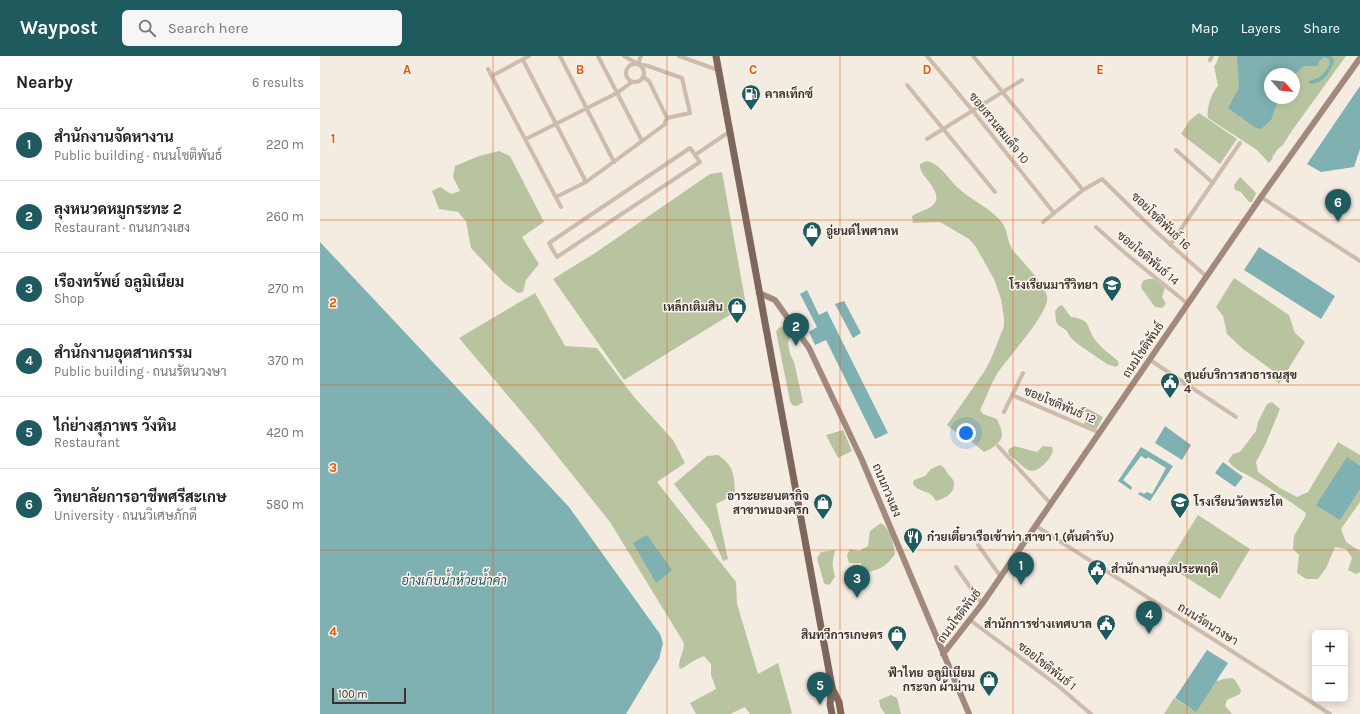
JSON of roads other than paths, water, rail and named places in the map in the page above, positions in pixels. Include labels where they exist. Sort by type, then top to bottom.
[{"type":"main road","points":[[716,56],[832,687],[839,702],[841,714]]},
{"type":"main road","points":[[832,687],[830,704],[832,714]]},
{"type":"street","points":[[492,76],[529,56]]},
{"type":"street","points":[[560,56],[614,162]]},
{"type":"street","points":[[598,56],[642,141]]},
{"type":"street","points":[[526,139],[617,93],[632,82],[638,81],[643,77],[644,70],[638,64],[624,56]]},
{"type":"street","points":[[638,64],[641,56]]},
{"type":"street","points":[[679,56],[718,70]]},
{"type":"street","name":"ซอยสวนสมเด็จ 10","points":[[927,56],[973,111],[1054,214]]},
{"type":"street","points":[[973,56],[1083,190],[1043,222]]},
{"type":"street","name":"ถนนโชติพันธ์","points":[[943,654],[1001,577],[1261,197],[1360,58]]},
{"type":"street","points":[[523,60],[586,182]]},
{"type":"street","points":[[632,82],[626,76],[626,70],[630,65],[638,64],[682,78],[690,113],[667,118]]},
{"type":"street","points":[[488,69],[561,207]]},
{"type":"street","points":[[556,197],[586,182],[664,125],[667,118],[649,81],[643,77]]},
{"type":"street","points":[[927,139],[1022,80]]},
{"type":"street","points":[[907,85],[995,192]]},
{"type":"street","points":[[695,155],[729,132]]},
{"type":"street","points":[[1170,245],[1240,143]]},
{"type":"street","points":[[690,148],[695,155],[700,162],[557,258],[549,243],[690,148]]},
{"type":"street","points":[[1176,150],[1213,183]]},
{"type":"street","name":"ซอยโชติพันธ์ 16","points":[[1083,190],[1102,178],[1153,229],[1207,277]]},
{"type":"street","points":[[1261,197],[1360,261]]},
{"type":"street","name":"ซอยโชติพันธ์ 14","points":[[1096,227],[1125,253],[1188,304]]},
{"type":"street","name":"ถนนกวงเฮง","points":[[759,293],[775,300],[809,348],[862,460],[969,714]]},
{"type":"street","points":[[1150,360],[1236,417]]},
{"type":"street","name":"ซอยโชติพันธ์ 12","points":[[1004,412],[1023,373]]},
{"type":"street","name":"ซอยโชติพันธ์ 12","points":[[1012,395],[1100,433]]},
{"type":"street","points":[[998,446],[1051,504]]},
{"type":"street","name":"ถนนรัตนวงษา","points":[[1036,526],[1330,714]]},
{"type":"street","points":[[978,545],[1001,577]]},
{"type":"street","points":[[956,567],[982,604]]},
{"type":"street","name":"ซอยโชติพันธ์ 1","points":[[970,620],[1057,685],[1091,714]]},
{"type":"water","points":[[1237,56],[1331,56],[1334,60],[1331,69],[1325,77],[1313,84],[1308,83],[1309,81],[1321,76],[1330,64],[1329,59],[1324,57],[1319,61],[1318,66],[1304,66],[1300,70],[1300,68],[1264,68],[1264,104],[1277,104],[1271,120],[1261,129],[1256,128],[1228,108],[1239,88]]},
{"type":"water","points":[[1360,86],[1360,149],[1354,167],[1321,172],[1307,164]]},
{"type":"water","name":"อ่างเก็บน้ำห้วยน้ำคำ","points":[[320,242],[569,507],[660,634],[663,643],[659,659],[626,714],[320,714]]},
{"type":"water","points":[[1259,247],[1335,296],[1321,319],[1244,270]]},
{"type":"water","points":[[807,290],[819,315],[827,311],[888,433],[875,439],[826,340],[815,345],[809,332],[817,327],[800,294]]},
{"type":"water","points":[[844,301],[861,333],[853,338],[835,304]]},
{"type":"water","points":[[1165,426],[1191,445],[1182,460],[1155,443]]},
{"type":"water","points":[[1141,447],[1173,466],[1150,501],[1138,494],[1140,492],[1144,494],[1147,492],[1152,494],[1166,468],[1148,457],[1146,459],[1141,456],[1123,480],[1132,487],[1131,490],[1118,481]]},
{"type":"water","points":[[1347,457],[1360,466],[1360,489],[1340,520],[1316,505]]},
{"type":"water","points":[[1223,462],[1243,477],[1235,487],[1215,473]]},
{"type":"water","points":[[647,535],[672,570],[656,583],[633,543]]},
{"type":"water","points":[[1207,650],[1228,663],[1196,712],[1175,698]]},
{"type":"place","name":"คาลเท็กซ์","points":[[751,111]]},
{"type":"place","name":"วิทยาลัยการอาชีพศรีสะเกษ","points":[[1338,222]]},
{"type":"place","name":"อู่ยนต์ไพศาลห","points":[[812,248]]},
{"type":"place","name":"โรงเรียนมารีวิทยา","points":[[1112,302]]},
{"type":"place","name":"เหล็กเติมสิน","points":[[737,324]]},
{"type":"place","name":"ลุงหนวดหมูกระทะ 2","points":[[796,346]]},
{"type":"place","name":"ศูนย์บริการสาธารณสุข 4","points":[[1170,399]]},
{"type":"place","name":"โรงเรียนวัดพระโต","points":[[1180,519]]},
{"type":"place","name":"อาระยะยนตรกิจ สาขาหนองครก","points":[[823,520]]},
{"type":"place","name":"ก๋วยเตี๋ยวเรือเข้าท่า สาขา 1 (ต้นตำรับ)","points":[[913,554]]},
{"type":"place","name":"สำนักงานจัดหางาน","points":[[1021,585]]},
{"type":"place","name":"สำนักงานคุมประพฤติ","points":[[1097,586]]},
{"type":"place","name":"เรืองทรัพย์ อลูมิเนียม","points":[[857,598]]},
{"type":"place","name":"สำนักงานอุตสาหกรรม","points":[[1149,634]]},
{"type":"place","name":"สำนักการช่างเทศบาล","points":[[1106,641]]},
{"type":"place","name":"สินทวีการเกษตร","points":[[897,652]]},
{"type":"place","name":"ฟ้าไทย อลูมิเนียม กระจก ผ้าม่าน","points":[[989,697]]},
{"type":"place","name":"ไก่ย่างสุภาพร วังหิน","points":[[820,705]]}]
